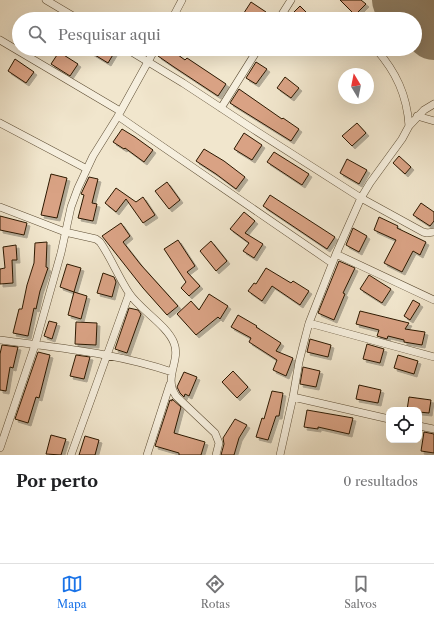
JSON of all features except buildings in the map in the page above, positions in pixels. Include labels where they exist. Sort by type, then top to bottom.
[{"type":"street","points":[[176,12],[182,0]]},
{"type":"street","points":[[283,12],[291,0]]},
{"type":"street","points":[[50,1],[67,12]]},
{"type":"street","points":[[0,40],[12,47]]},
{"type":"street","points":[[26,56],[119,113],[332,263]]},
{"type":"street","points":[[138,56],[361,198],[423,232],[434,232]]},
{"type":"street","points":[[0,448],[35,345],[61,253],[71,207],[87,169],[151,56]]},
{"type":"street","points":[[221,108],[254,56]]},
{"type":"street","points":[[382,56],[401,88],[407,104],[409,126]]},
{"type":"street","points":[[280,455],[293,397],[298,362],[309,323],[332,263],[361,198],[370,183],[417,116],[434,104]]},
{"type":"street","points":[[417,116],[434,122]]},
{"type":"street","points":[[0,123],[87,169]]},
{"type":"street","points":[[0,207],[65,232],[96,238],[100,242],[129,294],[157,321],[174,343],[175,349],[170,384],[147,455]]},
{"type":"street","points":[[336,254],[434,300]]},
{"type":"street","points":[[71,455],[129,294]]},
{"type":"street","points":[[309,323],[434,357]]},
{"type":"street","points":[[0,340],[108,355],[149,364],[172,372]]},
{"type":"street","points":[[170,384],[176,396],[215,433],[219,443],[216,455]]},
{"type":"street","points":[[293,397],[386,418]]},
{"type":"street","points":[[422,427],[434,429]]},
{"type":"runway","points":[[400,0],[413,12]]},
{"type":"runway","points":[[422,21],[434,32]]}]
